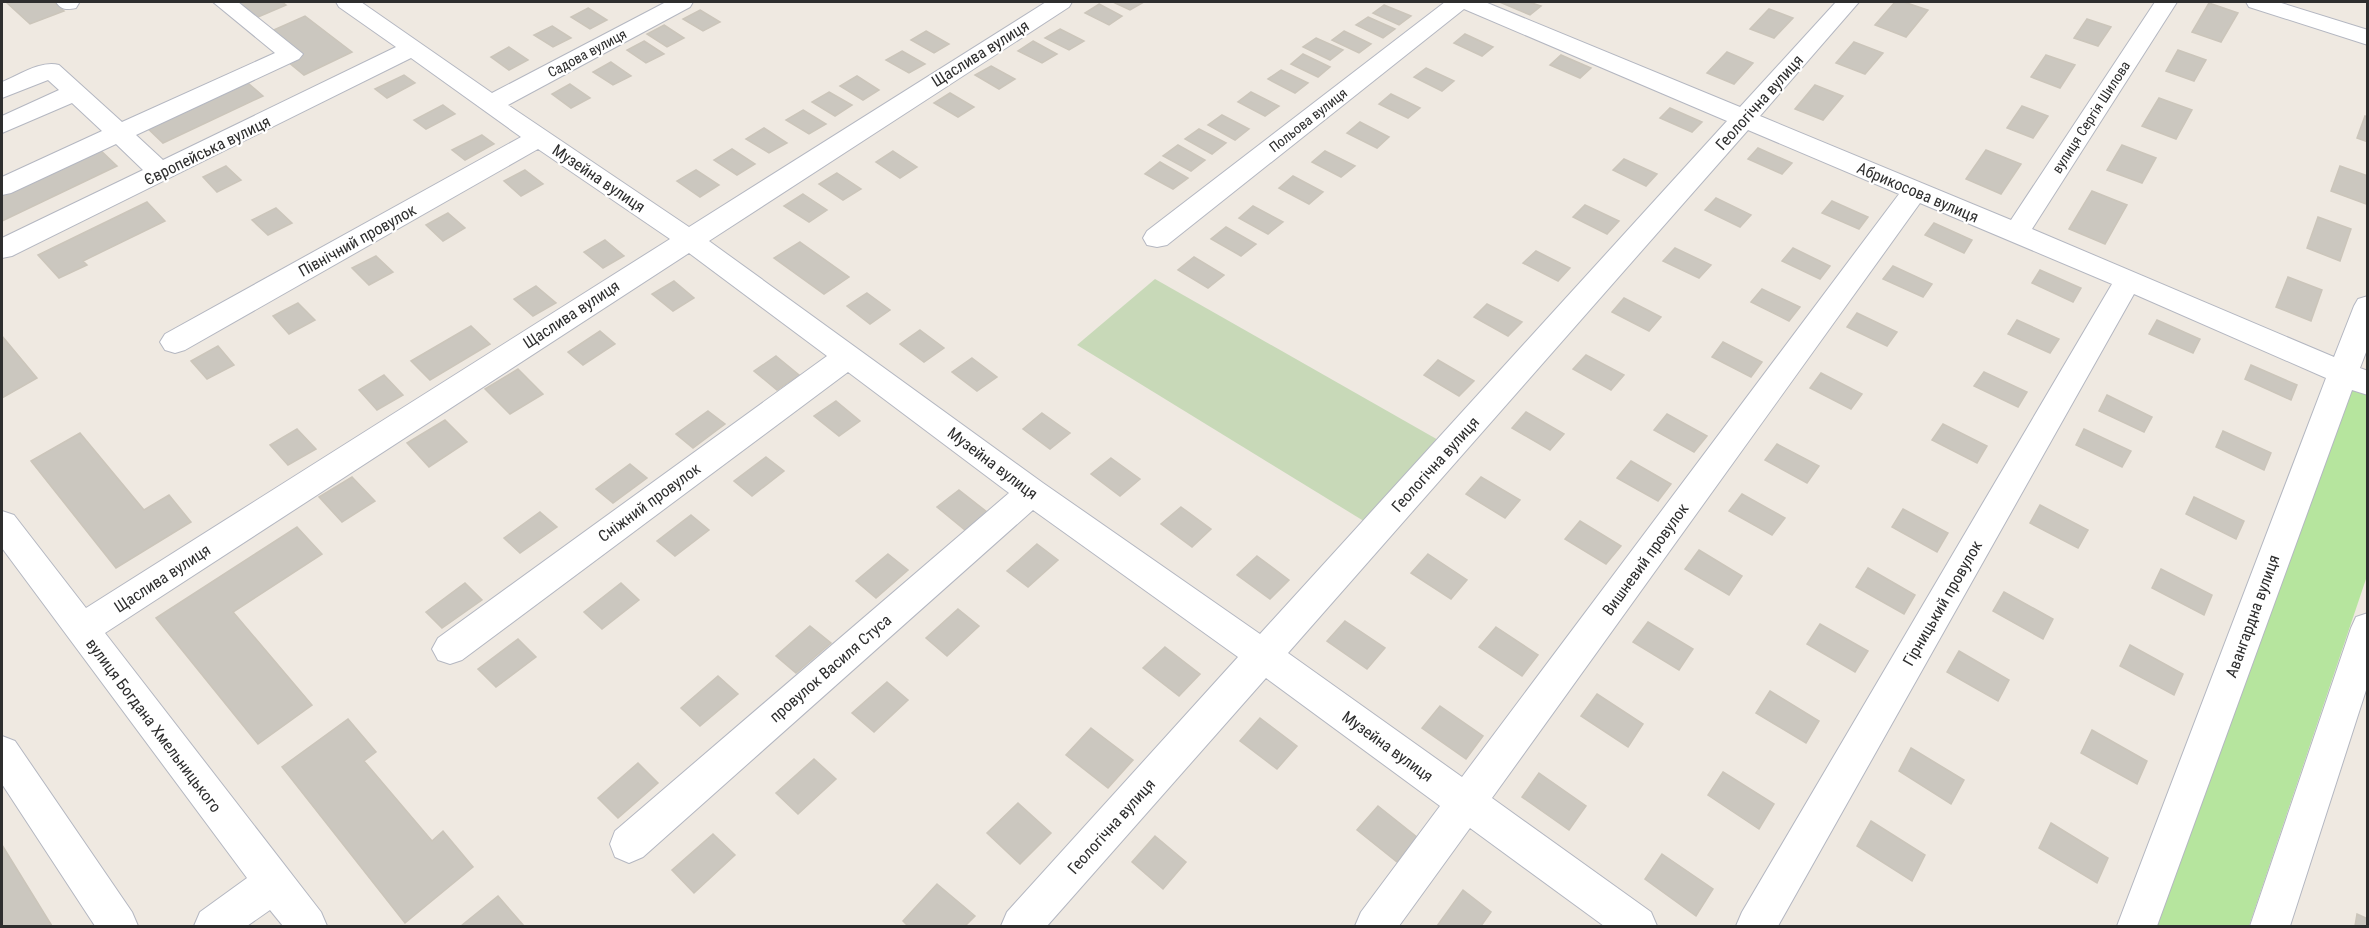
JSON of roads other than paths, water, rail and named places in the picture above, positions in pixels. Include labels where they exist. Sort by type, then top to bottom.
[{"type":"street","points":[[2,187],[291,54],[224,2]]},
{"type":"street","name":"Музейна вулиця","points":[[348,2],[539,138],[688,238],[1032,492],[1264,656],[1637,927]]},
{"type":"street","name":"Садова вулиця","points":[[491,104],[682,2]]},
{"type":"street","name":"Щаслива вулиця","points":[[82,629],[688,238],[1060,2]]},
{"type":"street","name":"Польова вулиця","points":[[1157,238],[1459,2]]},
{"type":"street","name":"Абрикосова вулиця","points":[[1467,2],[2128,280],[2355,379]]},
{"type":"street","name":"Геологічна вулиця","points":[[1021,927],[1848,2]]},
{"type":"street","name":"вулиця Сергія Шилова","points":[[2016,233],[2166,2]]},
{"type":"street","points":[[2257,2],[2367,38]]},
{"type":"street","name":"Європейська вулиця","points":[[2,249],[411,49]]},
{"type":"street","points":[[2,91],[51,70],[161,172]]},
{"type":"street","points":[[2,125],[76,92]]},
{"type":"street","name":"Північний провулок","points":[[175,342],[539,138]]},
{"type":"street","name":"Вишневий провулок","points":[[1375,927],[1915,191]]},
{"type":"street","name":"Гірницький провулок","points":[[1756,927],[2128,280]]},
{"type":"street","name":"Авангардна вулиця","points":[[2137,927],[2355,379],[2367,306]]},
{"type":"street","name":"Сніжний провулок","points":[[450,649],[848,356]]},
{"type":"street","name":"провулок Василя Стуса","points":[[629,844],[1032,492]]},
{"type":"street","name":"вулиця Богдана Хмельницького","points":[[2,524],[307,927]]},
{"type":"street","points":[[2270,927],[2367,628]]},
{"type":"street","points":[[2,753],[118,927]]},
{"type":"street","points":[[214,927],[274,883]]}]
